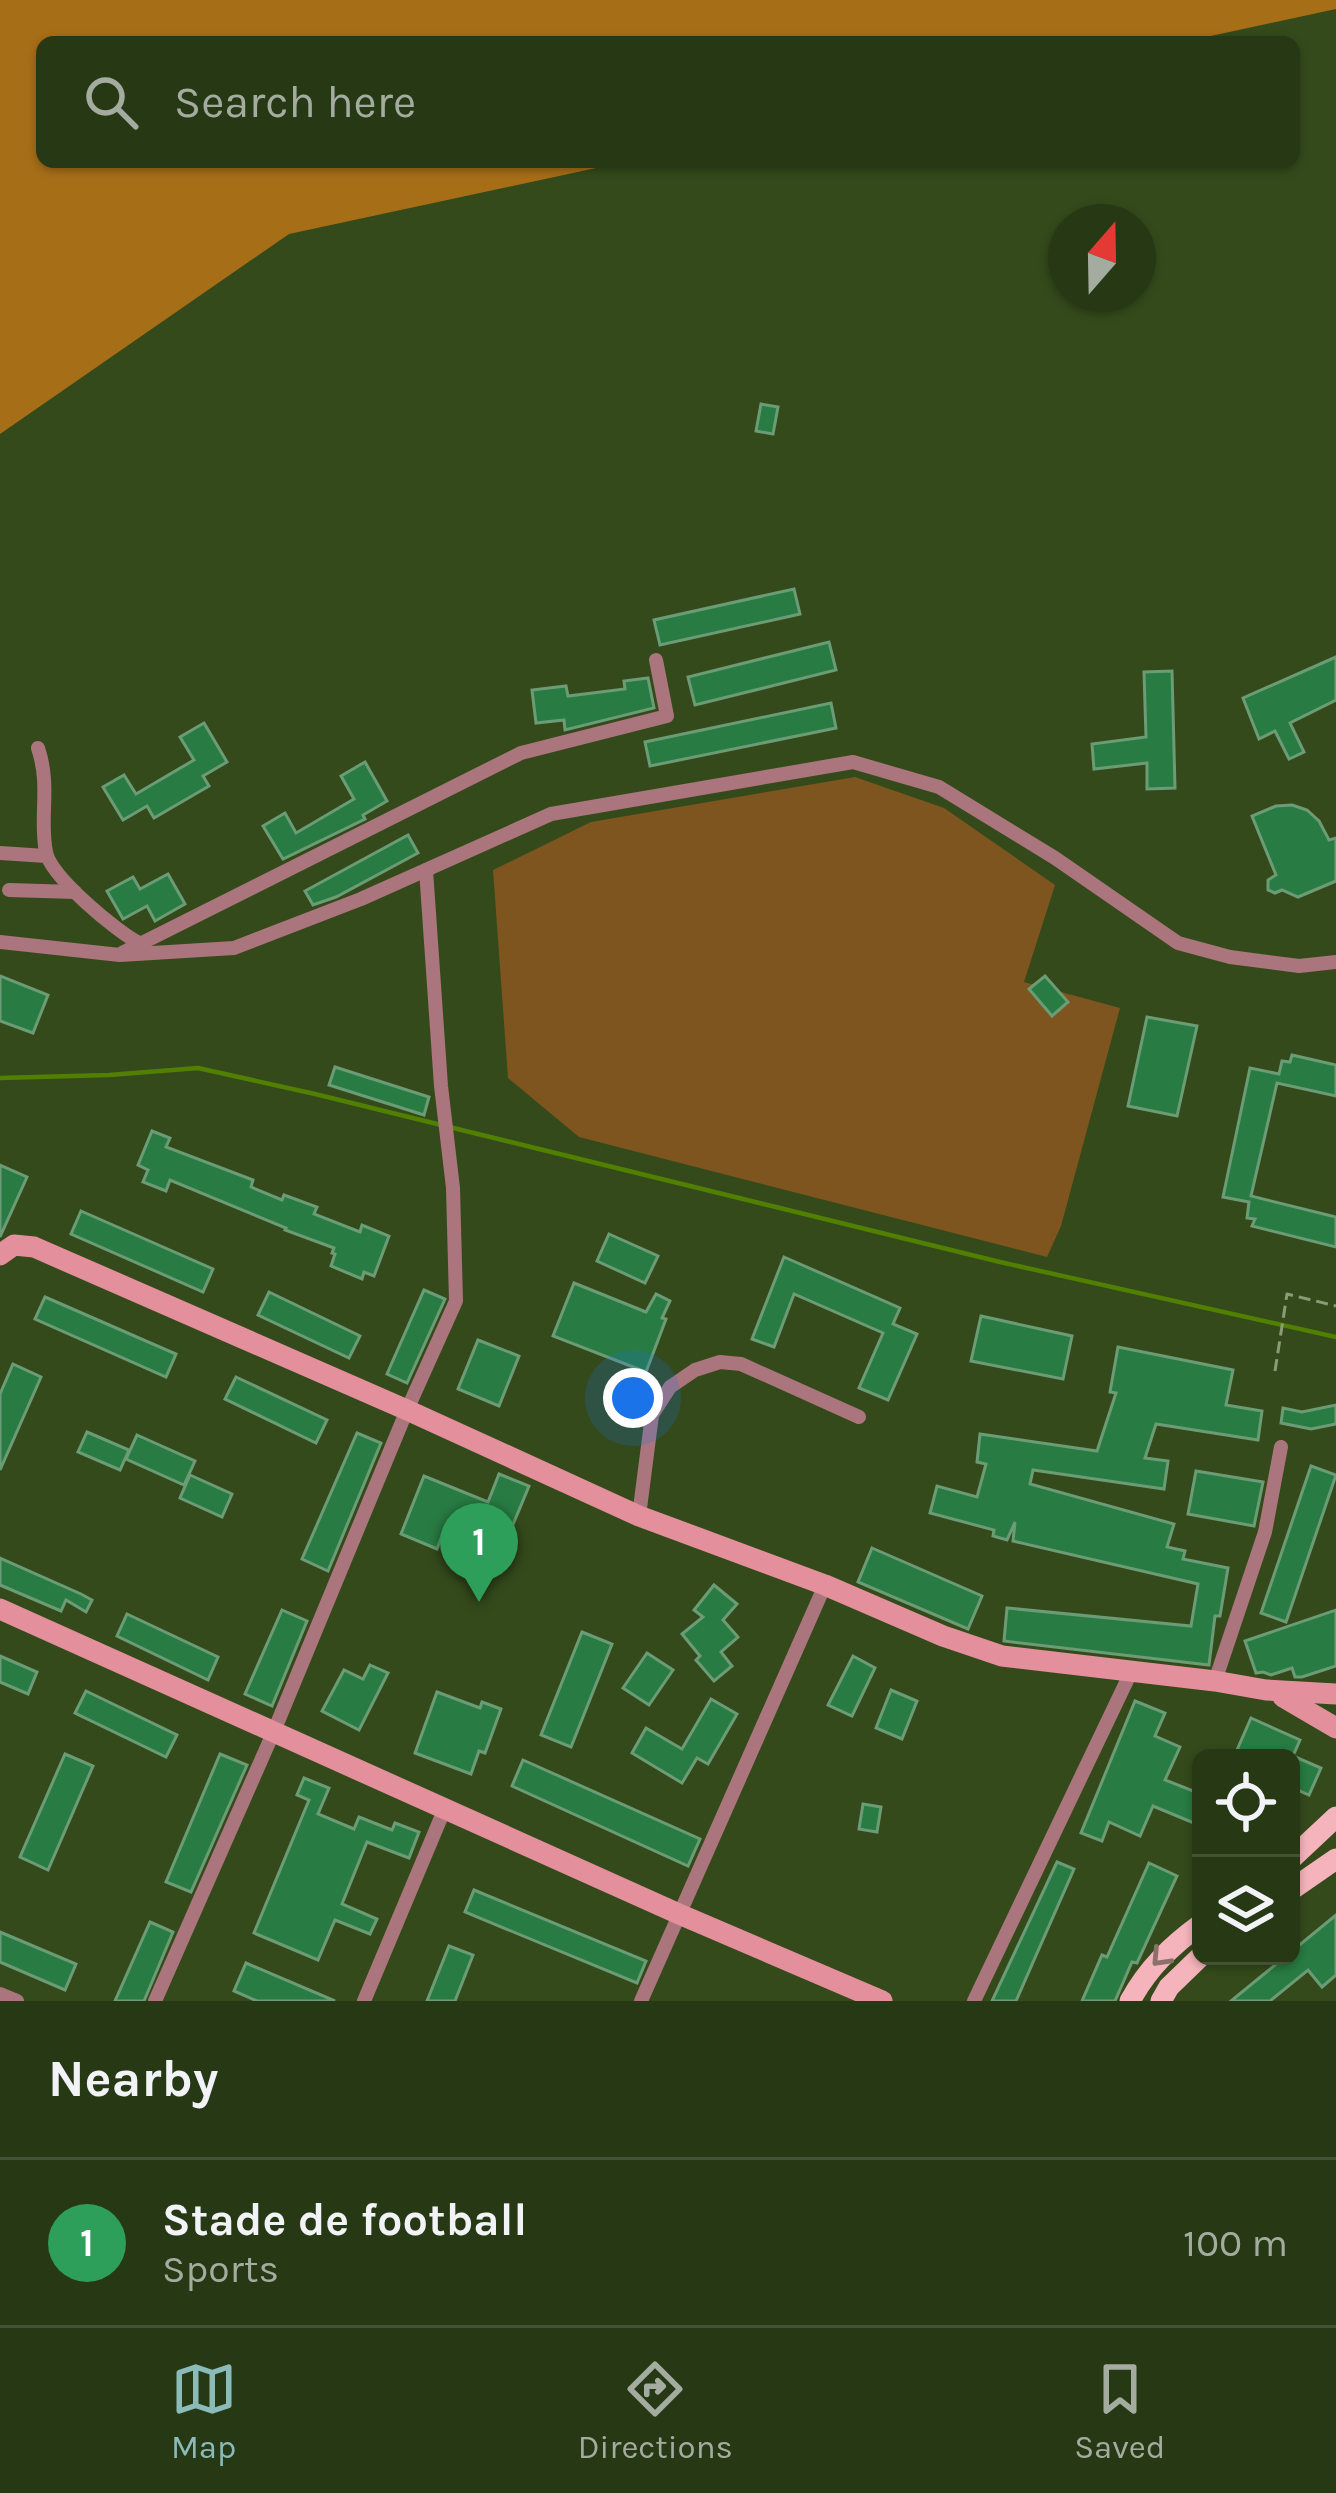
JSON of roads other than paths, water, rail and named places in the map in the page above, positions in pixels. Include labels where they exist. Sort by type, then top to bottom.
[{"type":"main road","points":[[1293,1857],[1336,1817]]},
{"type":"main road","points":[[1300,1884],[1336,1859]]},
{"type":"main road","points":[[1130,2001],[1145,1975],[1192,1930]]},
{"type":"main road","points":[[1161,2001],[1192,1965]]},
{"type":"street","points":[[120,955],[520,753],[667,716],[656,659]]},
{"type":"street","points":[[38,748],[45,769],[46,856],[75,892],[121,934],[139,943]]},
{"type":"street","points":[[0,942],[120,955],[234,948],[361,899],[551,814],[853,762],[939,787],[1055,858],[1178,943],[1229,958],[1299,966],[1336,962]]},
{"type":"street","points":[[0,853],[46,856]]},
{"type":"street","points":[[155,2001],[456,1301],[454,1188],[441,1086],[426,870]]},
{"type":"street","points":[[9,890],[75,892]]},
{"type":"street","points":[[0,1255],[14,1245],[34,1247],[639,1516],[1002,1656],[1266,1690],[1336,1694]]},
{"type":"street","points":[[639,1516],[652,1415],[670,1387],[695,1370],[720,1362],[742,1364],[859,1417]]},
{"type":"street","points":[[1215,1681],[1265,1532],[1281,1447]]},
{"type":"street","points":[[641,2001],[825,1585]]},
{"type":"street","points":[[0,1609],[882,2001]]},
{"type":"street","points":[[974,2001],[1132,1670]]},
{"type":"street","points":[[1266,1690],[1336,1727]]},
{"type":"street","points":[[364,2001],[445,1808]]},
{"type":"street","points":[[0,1994],[17,2001]]},
{"type":"waterway","points":[[0,1078],[198,1068],[1000,1262],[1336,1337]]},
{"type":"place","name":"Stade de football","points":[[479,1602]]}]
